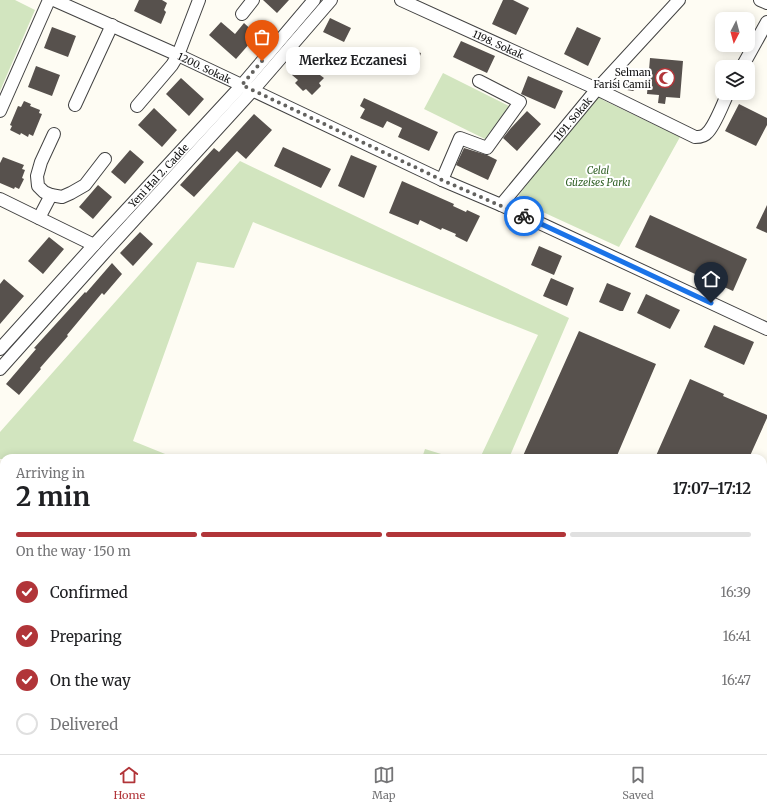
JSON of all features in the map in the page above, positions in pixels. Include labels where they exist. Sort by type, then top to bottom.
[{"type":"street","points":[[0,111],[49,0]]},
{"type":"street","name":"1200. Sokak","points":[[54,0],[178,55],[442,180],[767,329]]},
{"type":"street","points":[[137,106],[172,65],[178,55],[199,0]]},
{"type":"street","points":[[242,14],[253,0]]},
{"type":"street","name":"Yeni Hal 2. Cadde","points":[[1,346],[242,85],[314,0]]},
{"type":"street","points":[[0,368],[253,90],[331,0]]},
{"type":"street","name":"1198. Sokak","points":[[400,0],[597,89],[695,137],[700,137],[706,134],[712,127],[725,100]]},
{"type":"street","name":"1191. Sokak","points":[[501,206],[597,89],[679,0]]},
{"type":"street","points":[[760,0],[767,3]]},
{"type":"street","points":[[746,60],[767,22]]},
{"type":"street","points":[[75,104],[112,25]]},
{"type":"street","points":[[442,180],[460,138],[487,148],[520,102],[478,81]]},
{"type":"street","points":[[54,134],[41,162],[37,176],[38,186],[51,196],[62,197],[85,185],[105,159]]},
{"type":"street","points":[[39,218],[51,196]]},
{"type":"street","points":[[0,199],[94,245]]},
{"type":"green space","points":[[0,0],[15,0],[35,10],[0,91]]},
{"type":"green space","points":[[443,73],[509,106],[485,139],[424,109]]},
{"type":"green space","name":"Celal Güzelses Parkı","points":[[594,92],[603,100],[680,137],[619,247],[521,202],[519,195]]},
{"type":"green space","points":[[240,161],[569,318],[511,454],[482,454],[538,335],[253,222],[234,268],[197,262],[133,441],[165,454],[0,454],[0,432]]},
{"type":"green space","points":[[425,449],[441,454],[423,454]]},
{"type":"building","points":[[139,0],[162,0],[167,3],[164,10],[166,12],[161,24],[134,11]]},
{"type":"building","points":[[263,0],[289,0],[277,13]]},
{"type":"building","points":[[503,0],[513,0],[529,8],[516,35],[492,24]]},
{"type":"building","points":[[330,18],[351,28],[344,42],[323,32]]},
{"type":"building","points":[[221,22],[235,34],[244,23],[257,35],[236,59],[209,35]]},
{"type":"building","points":[[52,27],[76,36],[68,57],[44,48]]},
{"type":"building","points":[[577,27],[601,38],[588,66],[564,54]]},
{"type":"building","points":[[461,41],[495,56],[487,73],[453,57]]},
{"type":"building","points":[[407,48],[421,53],[417,65],[402,59]]},
{"type":"building","points":[[317,49],[326,57],[317,66],[323,72],[320,75],[324,78],[319,83],[321,86],[312,95],[306,89],[303,91],[295,83],[298,80],[292,75]]},
{"type":"building","name":"Selman Farisi Camii","points":[[650,58],[683,61],[680,98],[666,97],[665,104],[658,103],[659,95],[647,94]]},
{"type":"building","points":[[36,66],[60,75],[52,96],[28,87]]},
{"type":"building","points":[[528,76],[563,91],[555,109],[521,94]]},
{"type":"building","points":[[181,78],[204,99],[189,116],[166,94]]},
{"type":"building","points":[[629,80],[634,81],[638,87],[633,91],[627,90],[625,87]]},
{"type":"building","points":[[364,98],[438,132],[429,151],[398,137],[402,128],[387,121],[383,128],[360,118],[365,109],[360,106]]},
{"type":"building","points":[[24,101],[31,104],[30,106],[40,110],[39,113],[42,114],[33,136],[29,134],[28,137],[10,130],[12,126],[10,125],[18,106],[21,107]]},
{"type":"building","points":[[739,104],[767,118],[767,125],[756,146],[725,131]]},
{"type":"building","points":[[154,108],[177,130],[162,147],[138,125]]},
{"type":"building","points":[[527,111],[541,124],[517,151],[503,138]]},
{"type":"building","points":[[254,114],[272,130],[246,159],[237,151],[194,197],[180,185],[214,148],[219,152]]},
{"type":"building","points":[[283,147],[331,169],[321,188],[274,166]]},
{"type":"building","points":[[464,148],[487,155],[497,160],[488,180],[456,165]]},
{"type":"building","points":[[130,150],[144,162],[125,184],[111,172]]},
{"type":"building","points":[[351,155],[377,166],[364,198],[338,186]]},
{"type":"building","points":[[3,157],[24,165],[22,169],[25,170],[22,178],[24,179],[19,189],[15,187],[14,189],[0,183],[0,163]]},
{"type":"building","points":[[402,181],[454,204],[453,206],[466,212],[467,210],[480,216],[467,242],[455,236],[456,234],[442,228],[441,230],[420,220],[418,225],[389,213]]},
{"type":"building","points":[[98,185],[112,197],[93,219],[79,207]]},
{"type":"building","points":[[767,205],[767,233],[756,228]]},
{"type":"building","points":[[650,215],[747,259],[733,291],[635,247]]},
{"type":"building","points":[[140,232],[153,244],[133,266],[120,253]]},
{"type":"building","points":[[49,237],[64,249],[43,274],[28,261]]},
{"type":"building","points":[[539,246],[562,256],[554,275],[531,265]]},
{"type":"building","points":[[112,263],[122,274],[104,295],[102,293],[19,395],[6,384],[36,349],[34,348]]},
{"type":"building","points":[[551,278],[574,288],[567,306],[543,296]]},
{"type":"building","points":[[4,279],[24,296],[0,324],[0,284]]},
{"type":"building","points":[[607,283],[631,293],[623,311],[599,302]]},
{"type":"building","points":[[646,294],[680,310],[670,329],[637,313]]},
{"type":"building","points":[[714,325],[754,342],[744,365],[704,347]]},
{"type":"building","points":[[579,331],[656,364],[618,454],[524,454]]},
{"type":"building","points":[[690,379],[724,394],[723,396],[767,415],[751,454],[657,454]]},
{"type":"way so far","points":[[262,61],[242,85],[442,180],[524,216]]},
{"type":"place","name":"Merkez Eczanesi","points":[[262,61]]},
{"type":"place","name":"Selman Farisi Camii","points":[[665,78]]},
{"type":"route","points":[[524,216],[711,303]]}]
